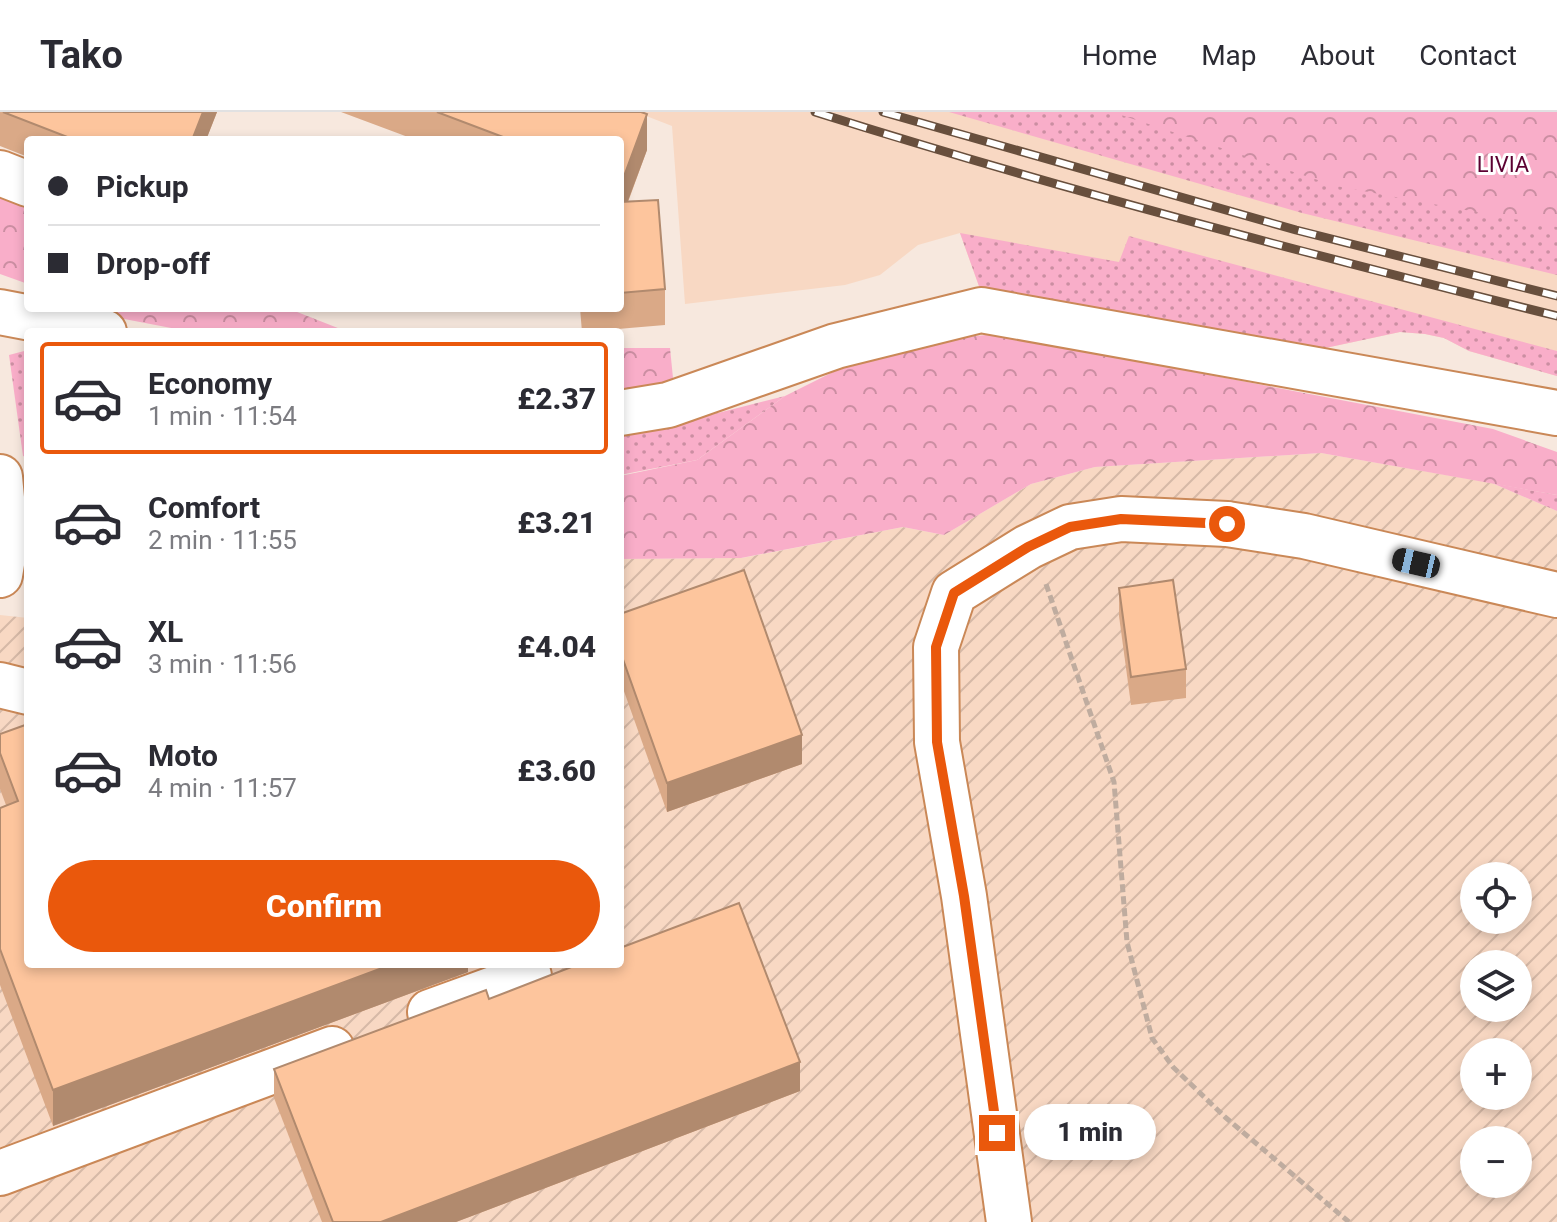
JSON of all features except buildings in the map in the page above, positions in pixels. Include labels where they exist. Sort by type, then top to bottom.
[{"type":"street","points":[[0,173],[24,182]]},
{"type":"street","points":[[624,412],[668,405],[836,346],[981,310],[1557,413]]},
{"type":"street","points":[[0,312],[83,328]]},
{"type":"street","points":[[0,477],[6,540],[0,575]]},
{"type":"street","points":[[1009,1222],[964,896],[937,742],[936,647],[954,593],[1028,547],[1070,527],[1121,519],[1227,524],[1304,536],[1557,595]]},
{"type":"street","points":[[0,685],[24,691]]},
{"type":"street","points":[[0,1173],[529,976],[526,968]]},
{"type":"path","points":[[1028,547],[1053,599],[1114,782],[1127,942],[1152,1038],[1173,1067],[1225,1117],[1349,1222]]},
{"type":"shaded area","points":[[636,112],[1112,112],[1557,227],[1557,376],[1469,351],[1444,338],[1425,334],[1400,332],[1302,353],[980,289],[960,233],[918,245],[880,275],[845,285],[685,304],[672,126]]},
{"type":"shaded area","points":[[1321,453],[1492,483],[1557,511],[1557,1222],[0,1222],[0,615],[24,618],[24,968],[624,968],[624,559],[742,558],[903,527],[944,535],[1031,484],[1095,467]]},
{"type":"green space","points":[[949,112],[1557,112],[1557,275],[1302,213]]},
{"type":"green space","name":"LIVIA","points":[[1112,112],[1557,112],[1557,227],[1336,186]]},
{"type":"green space","points":[[0,185],[24,195],[24,283],[0,274]]},
{"type":"green space","points":[[960,233],[1119,262],[1129,236],[1557,351],[1557,376],[1469,351],[1444,338],[1425,334],[1400,332],[1302,353],[980,289]]},
{"type":"green space","points":[[297,312],[338,328],[171,328],[93,313]]},
{"type":"green space","points":[[995,334],[1493,429],[1557,452],[1557,495],[1321,453],[1095,467],[1031,484],[944,535],[903,527],[741,558],[624,559],[624,475],[697,460],[785,396],[851,363],[928,341]]},
{"type":"green space","points":[[624,348],[670,348],[674,388],[624,400]]},
{"type":"green space","points":[[24,351],[24,456],[23,456],[9,355]]},
{"type":"green space","points":[[785,396],[697,460],[624,474],[624,433],[663,427]]},
{"type":"green space","points":[[1492,483],[1557,495],[1557,511]]},
{"type":"railway","points":[[815,112],[1184,220],[1557,316]]},
{"type":"railway","points":[[883,112],[1296,230],[1557,296]]},
{"type":"route","points":[[997,1133],[964,896],[937,742],[936,647],[954,593],[1028,547],[1070,527],[1121,519],[1227,524]]}]
